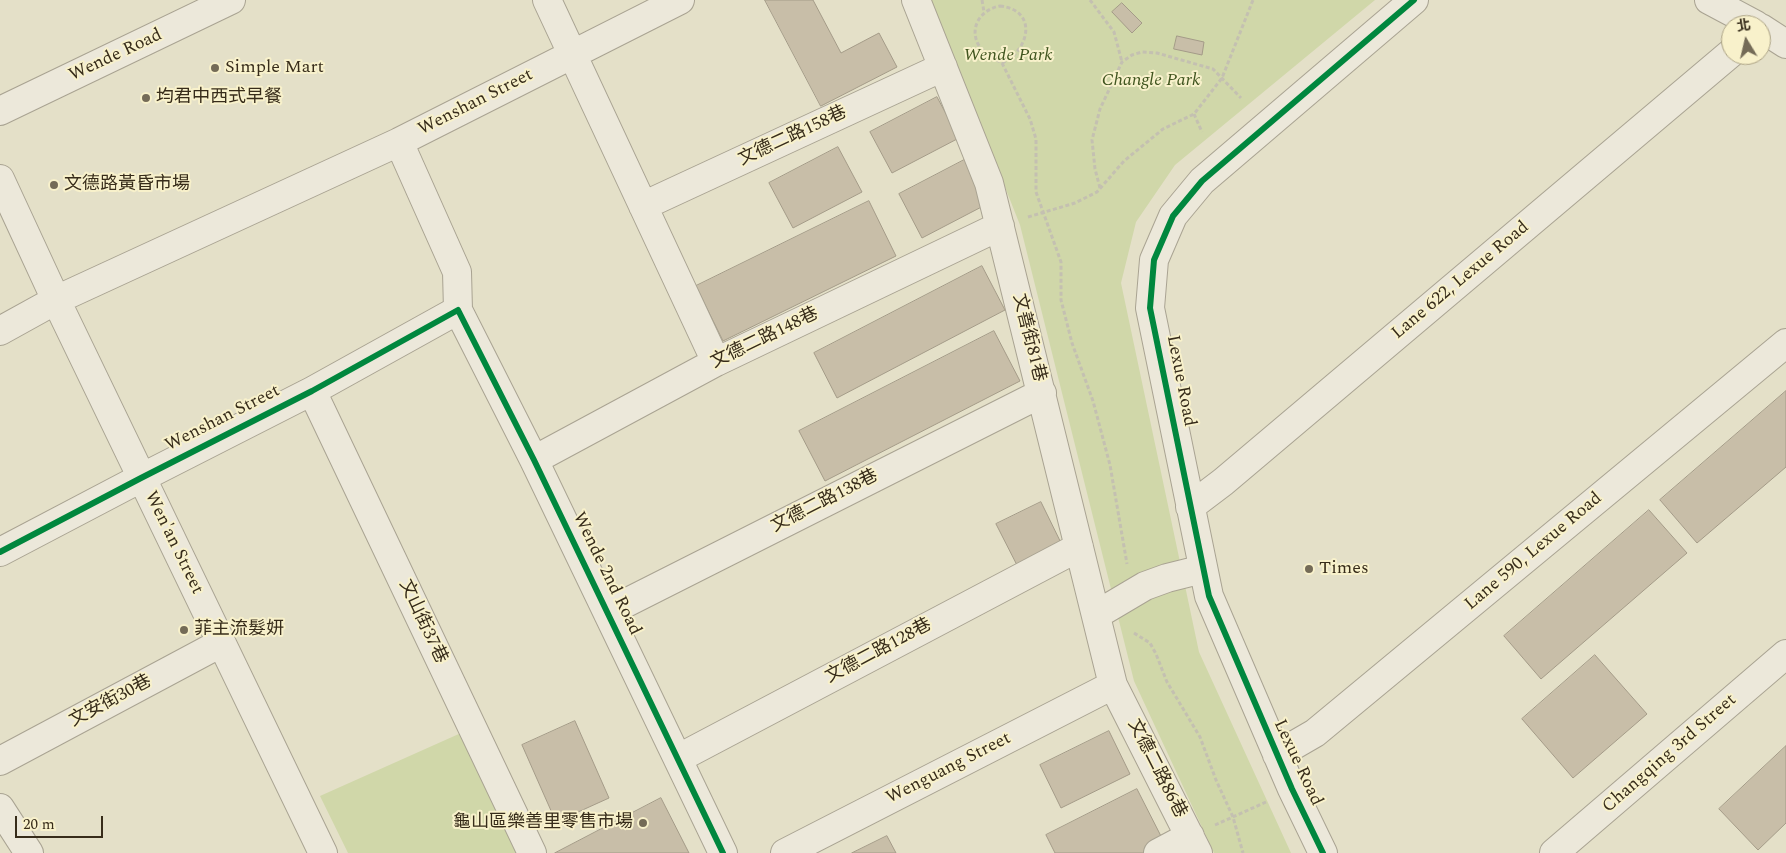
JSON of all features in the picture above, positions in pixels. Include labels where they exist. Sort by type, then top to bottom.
[{"type":"street","name":"Wende Road","points":[[0,111],[197,7],[231,0]]},
{"type":"street","points":[[547,0],[716,362]]},
{"type":"street","name":"Wenshan Street","points":[[0,331],[56,300],[399,142],[680,0]]},
{"type":"street","name":"文善街81巷","points":[[916,0],[989,183],[1114,685]]},
{"type":"street","name":"Lexue Road","points":[[1324,853],[1277,755],[1209,596],[1150,308],[1154,260],[1173,216],[1202,181],[1414,0]]},
{"type":"street","points":[[1709,0],[1737,15]]},
{"type":"street","points":[[1771,34],[1786,44]]},
{"type":"street","name":"Lane 622, Lexue Road","points":[[1190,507],[1238,469],[1721,61]]},
{"type":"street","name":"文德二路158巷","points":[[643,206],[944,67]]},
{"type":"street","points":[[399,142],[457,272],[458,310]]},
{"type":"street","name":"Wen'an Street","points":[[0,179],[141,478],[323,853]]},
{"type":"street","name":"文德二路148巷","points":[[534,460],[716,362],[1000,226]]},
{"type":"street","name":"Wenshan Street","points":[[0,552],[312,391],[458,310]]},
{"type":"street","name":"Wende 2nd Road","points":[[458,310],[534,460],[679,758],[723,853]]},
{"type":"street","name":"Lane 590, Lexue Road","points":[[1277,755],[1315,733],[1786,343]]},
{"type":"street","name":"文山街37巷","points":[[312,391],[532,853]]},
{"type":"street","name":"文德二路138巷","points":[[608,612],[1042,393]]},
{"type":"street","name":"文德二路128巷","points":[[679,758],[1079,547]]},
{"type":"street","points":[[1096,615],[1145,586],[1203,569]]},
{"type":"street","name":"文安街30巷","points":[[0,761],[221,643]]},
{"type":"street","name":"Changqing 3rd Street","points":[[1554,853],[1786,654]]},
{"type":"street","name":"文德二路86巷","points":[[1114,685],[1200,839]]},
{"type":"street","name":"Wenguang Street","points":[[785,853],[1114,685]]},
{"type":"street","points":[[0,808],[29,853]]},
{"type":"street","points":[[1158,853],[1200,839]]},
{"type":"path","points":[[982,0],[984,12]]},
{"type":"path","points":[[1090,0],[1114,32],[1122,62]]},
{"type":"path","points":[[1000,226],[1075,203],[1097,192],[1124,161],[1163,129],[1194,114],[1222,78],[1253,0]]},
{"type":"path","points":[[1002,63],[1010,59],[1021,47],[1025,40],[1026,31],[1021,16],[1008,7],[992,8],[984,12],[976,26],[978,43],[989,55],[1002,63],[1032,125],[1036,139],[1036,192],[1061,262],[1061,300],[1072,344],[1092,401],[1110,465],[1127,570]]},
{"type":"path","points":[[1100,188],[1095,169],[1092,140],[1100,110],[1122,62],[1132,55],[1142,52],[1157,53],[1213,69],[1241,98]]},
{"type":"path","points":[[1194,114],[1202,132]]},
{"type":"path","points":[[1134,633],[1150,643],[1167,682],[1200,737],[1216,780],[1233,817],[1243,853]]},
{"type":"path","points":[[1200,839],[1233,817],[1271,799]]},
{"type":"green space","name":"Wende Park","points":[[931,0],[1375,0],[1175,165],[1136,222],[1121,283],[1199,652],[1291,853],[1214,853],[1134,681],[1020,225]]},
{"type":"green space","points":[[461,733],[520,853],[348,853],[320,796]]},
{"type":"building","points":[[765,0],[813,0],[841,53],[879,33],[897,67],[821,106]]},
{"type":"building","points":[[1122,3],[1142,23],[1132,33],[1112,12]]},
{"type":"building","points":[[1177,36],[1204,42],[1202,55],[1174,49]]},
{"type":"building","points":[[937,97],[959,138],[892,173],[870,132]]},
{"type":"building","points":[[838,147],[862,192],[793,228],[769,183]]},
{"type":"building","points":[[968,158],[991,202],[922,238],[899,194]]},
{"type":"building","points":[[869,201],[896,256],[723,341],[696,286]]},
{"type":"building","points":[[982,266],[1005,310],[837,398],[814,353]]},
{"type":"building","points":[[994,331],[1020,381],[825,481],[799,431]]},
{"type":"building","points":[[1786,391],[1786,467],[1697,543],[1660,500]]},
{"type":"building","points":[[1041,502],[1065,551],[1021,573],[996,524]]},
{"type":"building","points":[[1649,510],[1687,553],[1541,679],[1504,636]]},
{"type":"building","points":[[1595,655],[1647,714],[1573,778],[1522,719]]},
{"type":"building","points":[[575,721],[609,798],[556,822],[522,745]]},
{"type":"building","points":[[1109,731],[1130,774],[1061,808],[1040,765]]},
{"type":"building","points":[[1786,746],[1786,823],[1758,850],[1719,809]]},
{"type":"building","points":[[1137,789],[1165,844],[1148,853],[1055,853],[1046,835]]},
{"type":"building","name":"龜山區樂善里零售市場","points":[[661,798],[689,853],[555,853]]},
{"type":"building","points":[[887,836],[896,853],[852,853]]},
{"type":"cycle path","points":[[1323,853],[1292,789],[1209,596],[1150,308],[1154,260],[1173,216],[1202,181],[1414,0]]},
{"type":"cycle path","points":[[0,552],[312,391],[458,310],[534,460],[723,853]]},
{"type":"place","name":"Simple Mart","points":[[215,68]]},
{"type":"place","name":"均君中西式早餐","points":[[146,98]]},
{"type":"place","name":"文德路黃昏市場","points":[[54,185]]},
{"type":"place","name":"Times","points":[[1309,569]]},
{"type":"place","name":"菲主流髮妍","points":[[184,630]]},
{"type":"place","name":"龜山區樂善里零售市場","points":[[643,823]]},
{"type":"park label","name":"Changle Park","points":[[1151,81]]}]
